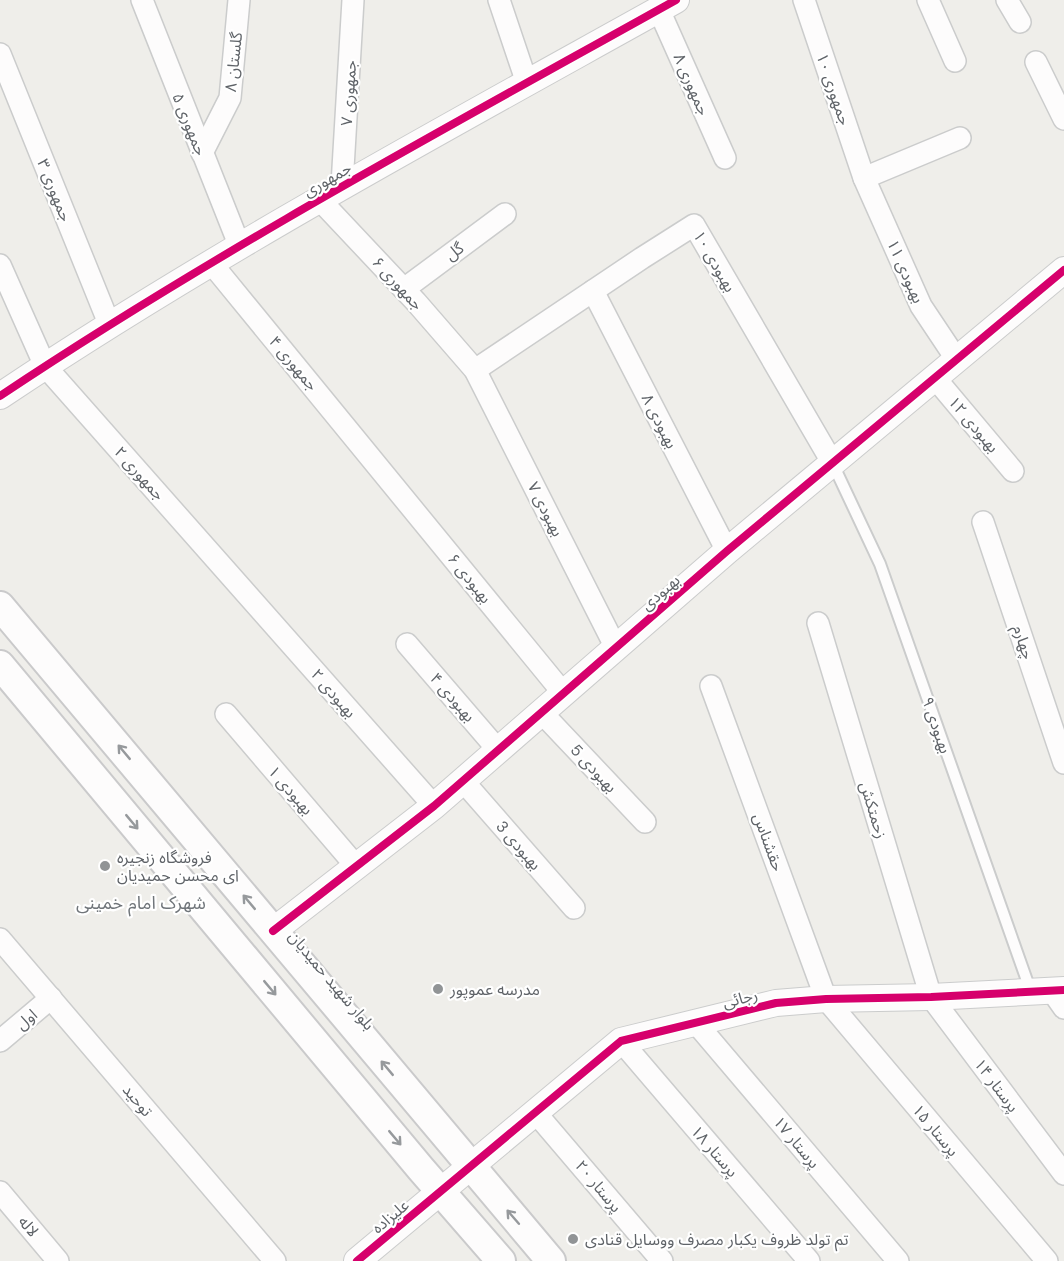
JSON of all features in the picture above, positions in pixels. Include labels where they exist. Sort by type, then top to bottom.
[{"type":"main road","name":"بلوار شهید حمیدیان","points":[[0,606],[551,1261]]},
{"type":"main road","points":[[0,665],[242,956],[501,1261]]},
{"type":"main road","points":[[48,721],[75,694]]},
{"type":"main road","points":[[242,956],[273,931]]},
{"type":"street","name":"جمهوری ۵","points":[[142,0],[240,247]]},
{"type":"street","name":"گلستان ۸","points":[[202,153],[230,98],[239,0]]},
{"type":"street","name":"جمهوری ۷","points":[[342,185],[353,0]]},
{"type":"street","points":[[499,0],[527,83]]},
{"type":"street","name":"جمهوری ۱۰","points":[[804,0],[864,178]]},
{"type":"street","points":[[928,0],[955,61]]},
{"type":"street","points":[[1007,0],[1020,22]]},
{"type":"street","name":"جمهوری","points":[[0,396],[45,366],[342,185],[527,83],[656,6]]},
{"type":"street","name":"جمهوری ۸","points":[[656,6],[725,158]]},
{"type":"street","name":"جمهوری ۳","points":[[0,54],[110,326]]},
{"type":"street","points":[[1036,62],[1064,119]]},
{"type":"street","points":[[864,178],[960,138]]},
{"type":"street","name":"بهبودی ۱۱","points":[[864,178],[921,306],[957,360]]},
{"type":"street","name":"جمهوری ۶","points":[[319,199],[476,370]]},
{"type":"street","name":"گل","points":[[404,289],[505,214]]},
{"type":"street","name":"بهبودی ۱۰","points":[[476,370],[694,225],[832,462]]},
{"type":"street","name":"جمهوری ۴","points":[[212,264],[376,463]]},
{"type":"street","name":"جمهوری ۲","points":[[0,265],[45,366],[235,580]]},
{"type":"street","name":"بهبودی","points":[[273,931],[464,781],[727,551],[1064,270]]},
{"type":"street","name":"بهبودی ۸","points":[[593,291],[727,551]]},
{"type":"street","name":"بهبودی ۷","points":[[476,370],[616,648]]},
{"type":"street","name":"بهبودی ۱۲","points":[[935,378],[1013,471]]},
{"type":"street","name":"بهبودی ۶","points":[[376,463],[564,694]]},
{"type":"street","name":"چهارم","points":[[983,522],[1064,763]]},
{"type":"street","name":"بهبودی ۲","points":[[235,580],[434,806]]},
{"type":"street","name":"زحمتکش","points":[[818,623],[931,996]]},
{"type":"street","name":"بهبودی ۴","points":[[406,644],[499,751]]},
{"type":"street","name":"حقشناس","points":[[711,686],[826,999]]},
{"type":"street","name":"بهبودی 5","points":[[542,713],[645,822]]},
{"type":"street","name":"بهبودی ۱","points":[[226,714],[356,866]]},
{"type":"street","name":"بهبودی 3","points":[[464,781],[574,908]]},
{"type":"street","name":"توحید","points":[[0,939],[275,1261]]},
{"type":"street","name":"رجائی","points":[[470,1167],[621,1041],[776,1003],[826,999],[1053,995]]},
{"type":"street","name":"پرستار ۱۴","points":[[931,996],[1064,1174]]},
{"type":"street","name":"اول","points":[[0,1041],[51,998]]},
{"type":"street","name":"پرستار ۱۵","points":[[826,999],[1047,1261]]},
{"type":"street","name":"پرستار ۱۷","points":[[696,1023],[898,1261]]},
{"type":"street","name":"پرستار ۱۸","points":[[621,1041],[809,1261]]},
{"type":"street","name":"پرستار ۲۰","points":[[536,1112],[662,1261]]},
{"type":"street","name":"علیزاده","points":[[357,1261],[470,1167]]},
{"type":"street","name":"لاله","points":[[0,1192],[58,1261]]},
{"type":"lane","name":"بهبودی ۹","points":[[832,462],[880,564],[1053,995]]},
{"type":"cycle path","points":[[0,396],[249,240],[676,0]]},
{"type":"cycle path","points":[[273,931],[434,806],[727,551],[1064,270]]},
{"type":"cycle path","points":[[357,1261],[621,1041],[776,1003],[1064,990]]},
{"type":"place","name":"فروشگاه زنجیره ای محسن حمیدیان","points":[[105,866]]},
{"type":"place","name":"مدرسه عموپور","points":[[438,989]]},
{"type":"place","name":"تم تولد ظروف یکبار مصرف ووسایل قنادی","points":[[573,1239]]},
{"type":"district","name":"شهرک امام خمینی","points":[[141,903]]}]
